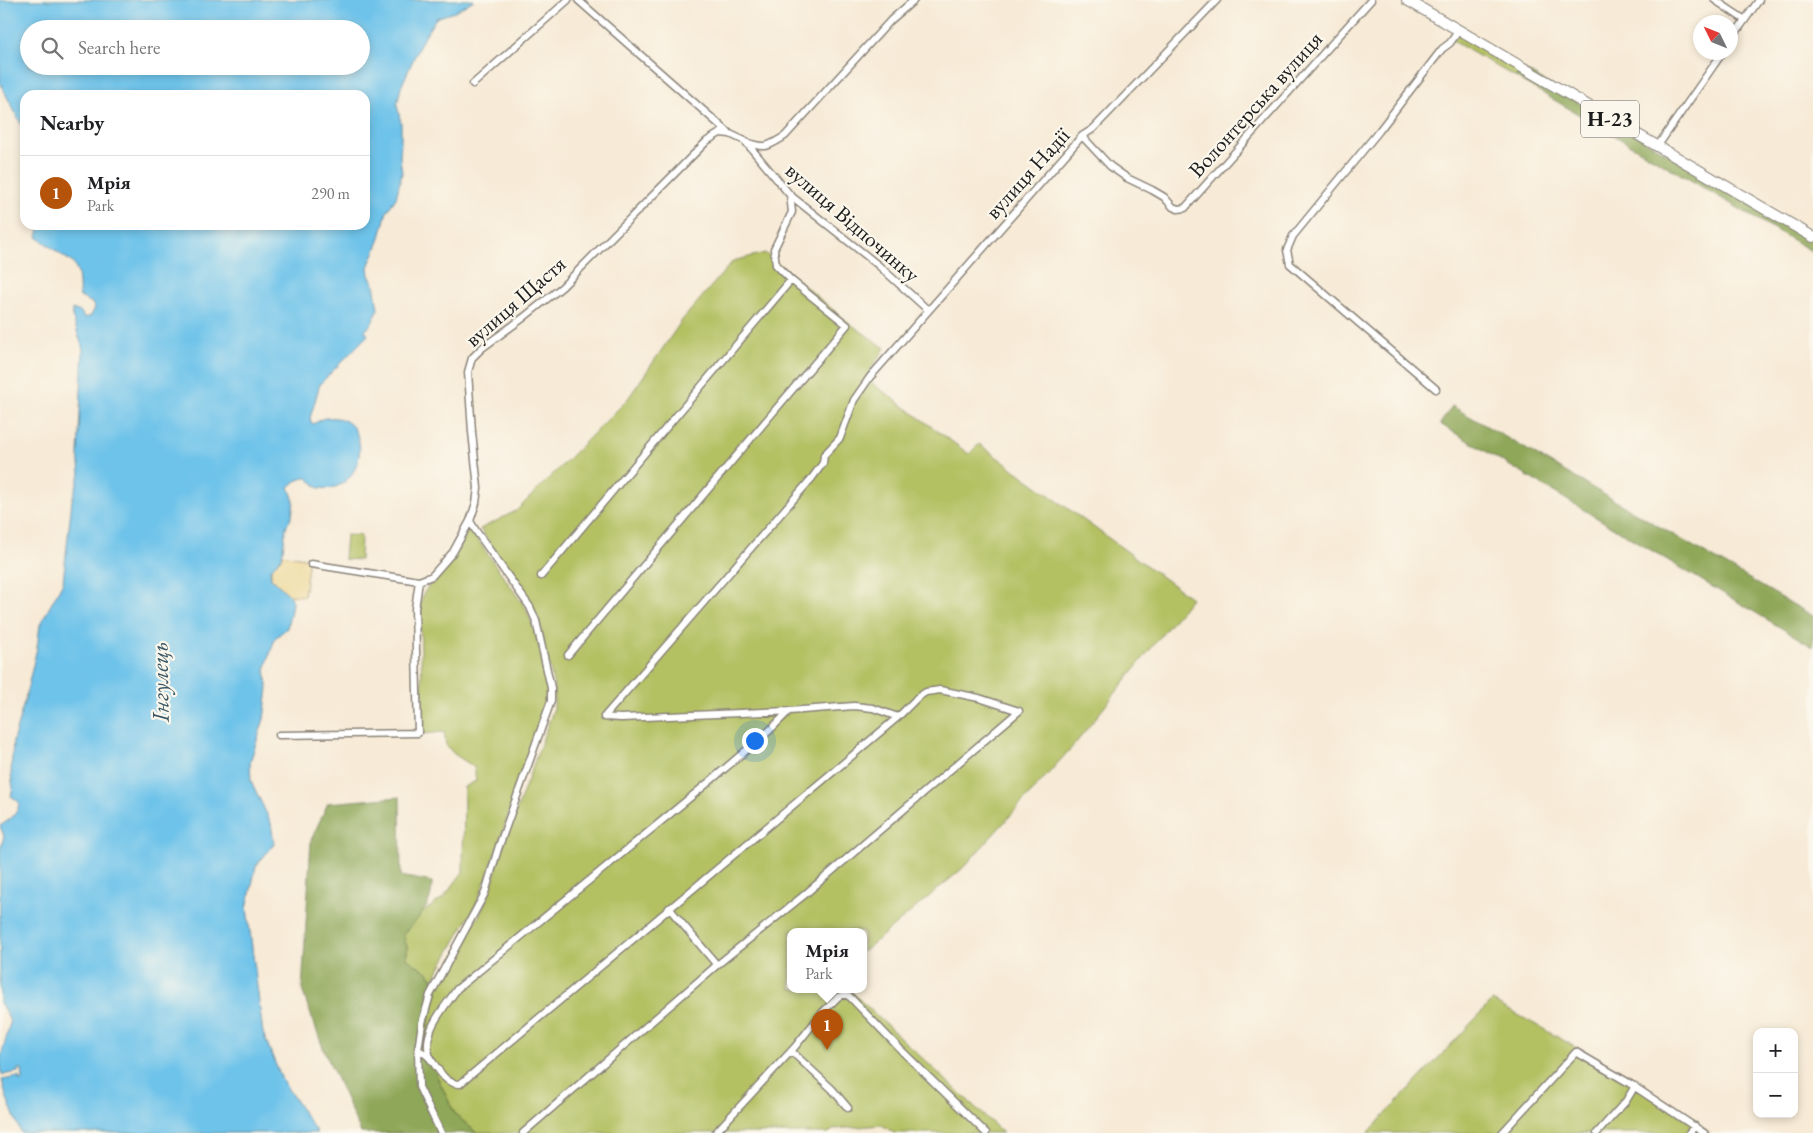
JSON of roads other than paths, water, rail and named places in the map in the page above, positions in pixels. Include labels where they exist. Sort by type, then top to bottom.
[{"type":"main road","name":"Н-23","points":[[1407,0],[1813,238]]},
{"type":"street","points":[[473,84],[568,0]]},
{"type":"street","name":"вулиця Відпочинку","points":[[578,0],[730,134],[745,141],[790,196],[878,265],[928,310]]},
{"type":"street","points":[[745,141],[761,147],[772,145],[785,136],[891,20],[914,0]]},
{"type":"street","name":"вулиця Надії","points":[[789,711],[621,718],[604,717],[812,478],[823,463],[824,455],[840,438],[854,400],[870,378],[928,310],[1082,136],[1093,129],[1217,0]]},
{"type":"street","name":"Волонтерська вулиця","points":[[1082,136],[1115,170],[1152,190],[1174,207],[1178,209],[1185,208],[1371,0]]},
{"type":"street","points":[[1715,0],[1745,20]]},
{"type":"street","points":[[1738,30],[1759,0]]},
{"type":"street","points":[[1436,389],[1290,264],[1287,250],[1293,236],[1459,30]]},
{"type":"street","points":[[1657,147],[1717,60]]},
{"type":"street","name":"вулиця Щастя","points":[[419,582],[432,576],[453,552],[470,521],[476,503],[478,488],[468,372],[472,358],[482,348],[562,287],[707,141],[720,133],[730,134]]},
{"type":"street","points":[[568,655],[847,325],[791,280],[776,265],[774,249],[792,212],[790,196]]},
{"type":"street","points":[[541,576],[791,280]]},
{"type":"street","points":[[441,1133],[419,1087],[418,1050],[422,1023],[430,995],[485,893],[498,849],[551,701],[551,688],[536,621],[530,607],[470,521]]},
{"type":"street","points":[[280,735],[418,733],[415,610],[419,582],[311,564]]},
{"type":"street","points":[[418,1050],[431,1059],[445,1079],[454,1084],[460,1084],[926,692],[940,690],[979,698],[1019,711],[523,1133]]},
{"type":"street","points":[[431,1059],[428,1050],[433,1023],[457,989],[769,731],[789,711],[854,706],[873,708],[898,717]]},
{"type":"street","points":[[669,908],[717,966]]},
{"type":"street","points":[[715,1133],[791,1051],[822,1013],[838,997],[845,994],[986,1133]]},
{"type":"street","points":[[791,1051],[832,1088],[848,1108]]},
{"type":"street","points":[[1502,1133],[1576,1052],[1635,1086],[1704,1133]]},
{"type":"street","points":[[1597,1133],[1626,1101],[1635,1086]]},
{"type":"street","points":[[1689,1133],[1695,1126]]},
{"type":"water","name":"Інгулець","points":[[0,0],[474,0],[454,12],[436,18],[421,42],[401,87],[397,105],[401,123],[400,158],[402,173],[396,198],[387,211],[379,241],[368,267],[369,275],[374,284],[378,309],[372,323],[365,331],[368,335],[320,384],[310,418],[312,424],[326,418],[341,419],[351,425],[358,436],[360,448],[358,461],[352,473],[343,483],[331,488],[319,488],[306,477],[296,481],[289,487],[294,501],[292,516],[286,527],[282,557],[270,570],[271,578],[289,595],[292,602],[287,628],[275,638],[265,670],[268,688],[264,719],[250,762],[251,781],[271,823],[274,844],[256,866],[247,908],[263,1033],[282,1080],[317,1133],[21,1133],[6,1096],[2,1080],[19,1077],[19,1081],[23,1080],[22,1069],[18,1069],[18,1072],[2,1075],[0,1060],[10,1023],[0,1003],[0,851],[4,836],[0,826],[13,816],[19,806],[19,802],[11,796],[13,788],[11,774],[13,741],[37,648],[40,625],[63,582],[72,500],[80,474],[78,453],[83,349],[72,316],[72,309],[81,312],[84,318],[91,316],[95,308],[91,302],[80,297],[76,267],[37,237],[39,230],[370,230],[370,90],[20,90],[20,122],[0,83]]},
{"type":"place","name":"Мрія","points":[[827,1050]]}]
